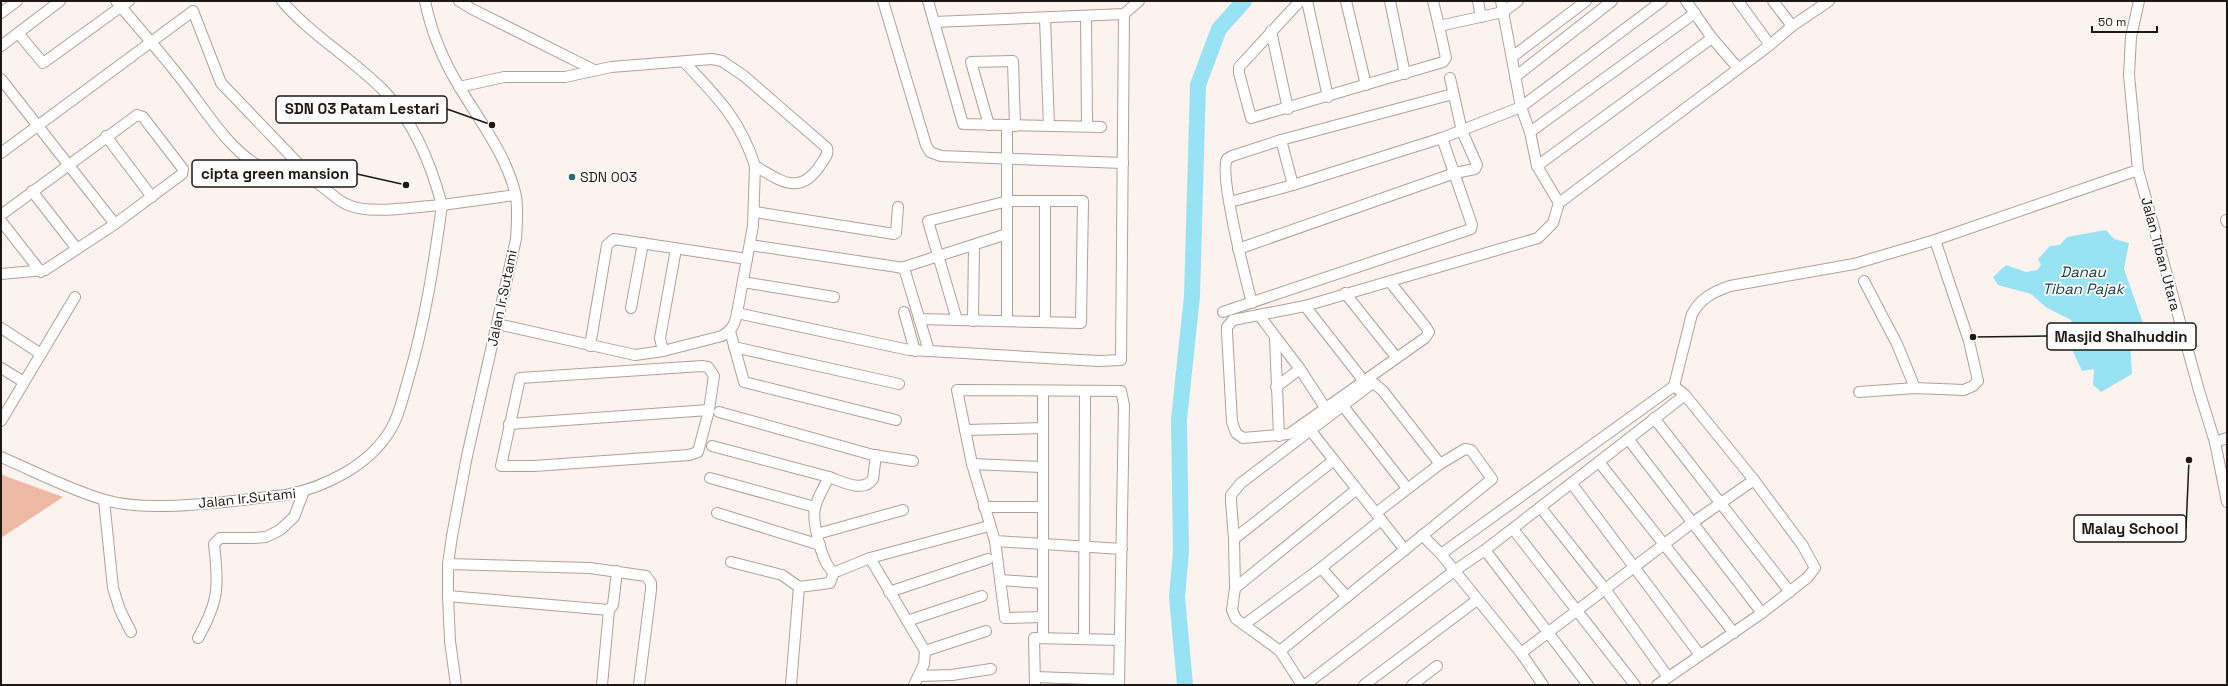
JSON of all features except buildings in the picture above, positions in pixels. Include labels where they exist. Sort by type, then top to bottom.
[{"type":"street","points":[[1,13],[17,1]]},
{"type":"street","points":[[1,46],[60,1]]},
{"type":"street","points":[[282,1],[310,29],[372,80],[395,103],[410,126],[425,154],[435,178],[442,205]]},
{"type":"street","name":"Jalan Ir.Sutami","points":[[425,1],[438,45],[459,87],[498,149],[516,195],[517,207],[516,238],[468,456],[448,564],[450,641],[456,685]]},
{"type":"street","points":[[459,1],[472,9],[594,70]]},
{"type":"street","points":[[882,1],[926,145],[930,152],[941,156],[1123,163]]},
{"type":"street","points":[[928,1],[963,124],[1101,127]]},
{"type":"street","points":[[934,22],[1124,14],[1140,1]]},
{"type":"street","points":[[1300,1],[1239,67],[1239,73],[1251,118],[1288,109],[1366,86],[1444,61],[1446,58],[1433,1]]},
{"type":"street","points":[[1307,1],[1328,97]]},
{"type":"street","points":[[1346,1],[1366,86]]},
{"type":"street","points":[[1390,1],[1405,74]]},
{"type":"street","points":[[1478,1],[1481,17]]},
{"type":"street","points":[[1501,1],[1521,107],[1530,132],[1537,166],[1559,203]]},
{"type":"street","points":[[1439,26],[1503,12],[1518,1]]},
{"type":"street","points":[[1512,57],[1586,1]]},
{"type":"street","points":[[1516,77],[1612,1]]},
{"type":"street","points":[[1230,202],[1442,138],[1521,107],[1662,1]]},
{"type":"street","points":[[1686,1],[1712,38],[1737,67]]},
{"type":"street","points":[[1738,1],[1770,44]]},
{"type":"street","points":[[1773,1],[1792,26]]},
{"type":"street","points":[[1440,464],[1377,384],[1370,385],[1343,406],[1308,427],[1279,436],[1243,438],[1236,433],[1232,422],[1227,327],[1238,318],[1305,306],[1345,293],[1390,282],[1538,238],[1553,223],[1559,203],[1737,67],[1770,44],[1816,4],[1829,1]]},
{"type":"street","name":"Jalan Tiban Utara","points":[[2139,1],[2131,37],[2129,75],[2138,170],[2200,394],[2215,442],[2227,502]]},
{"type":"street","points":[[18,33],[44,63],[122,3],[151,42],[235,147],[245,157],[270,172],[305,177],[315,182]]},
{"type":"street","points":[[1,153],[193,11],[221,83],[315,182],[336,198],[354,208],[375,209],[442,205],[516,195]]},
{"type":"street","points":[[1530,132],[1695,13]]},
{"type":"street","points":[[737,313],[915,351],[1098,361],[1121,360],[1124,14]]},
{"type":"street","points":[[1086,16],[1087,126]]},
{"type":"street","points":[[1045,18],[1049,126]]},
{"type":"street","points":[[1271,31],[1288,109]]},
{"type":"street","points":[[1537,166],[1712,38]]},
{"type":"street","points":[[459,87],[504,77],[566,77],[594,70],[623,66],[712,59],[731,66],[760,88],[828,150],[828,154],[816,172],[808,179],[797,183],[782,182],[755,166]]},
{"type":"street","points":[[990,125],[971,62],[1013,61],[1011,126],[1007,159],[1007,321]]},
{"type":"street","points":[[497,324],[634,355],[662,351],[714,339],[730,331],[736,322],[755,212],[755,166],[742,133],[728,109],[684,62]]},
{"type":"street","points":[[1238,249],[1455,173],[1473,170],[1477,166],[1462,130],[1450,78]]},
{"type":"street","points":[[1,79],[5,92],[37,125],[116,224]]},
{"type":"street","points":[[1252,303],[1238,249],[1225,165],[1227,159],[1281,140],[1453,94]]},
{"type":"street","points":[[1,215],[134,115],[143,117],[183,169],[183,173],[116,224],[41,272],[1,274]]},
{"type":"street","points":[[106,136],[152,197]]},
{"type":"street","points":[[1223,312],[1471,229],[1472,225],[1442,138]]},
{"type":"street","points":[[1281,140],[1293,184]]},
{"type":"street","points":[[1441,554],[1674,386],[1692,314],[1704,298],[1714,291],[1762,279],[1854,264],[1935,240],[2138,170]]},
{"type":"street","points":[[32,191],[77,249]]},
{"type":"street","points":[[919,320],[1081,323],[1083,201],[1008,201],[928,221],[937,257],[957,320]]},
{"type":"street","points":[[1045,201],[1045,322]]},
{"type":"street","name":"Jalan Ir.Sutami","points":[[1,457],[104,500],[141,506],[172,505],[286,495],[304,492],[331,480],[359,462],[384,439],[398,414],[420,338],[431,282],[442,205]]},
{"type":"street","points":[[755,212],[894,234],[896,233],[898,207]]},
{"type":"street","points":[[1,221],[41,272]]},
{"type":"street","points":[[750,245],[902,268],[1007,234]]},
{"type":"street","points":[[590,346],[607,246],[614,239],[747,259]]},
{"type":"street","points":[[1859,392],[1915,388],[1964,390],[1973,386],[1978,380],[1969,341],[1935,240]]},
{"type":"street","points":[[631,308],[643,244]]},
{"type":"street","points":[[974,245],[974,321]]},
{"type":"street","points":[[662,351],[660,338],[676,249]]},
{"type":"street","points":[[902,268],[904,268],[929,351]]},
{"type":"street","points":[[1864,281],[1897,344],[1915,388]]},
{"type":"street","points":[[743,282],[834,297]]},
{"type":"street","points":[[1302,685],[1280,651],[1245,624],[1236,619],[1233,614],[1235,588],[1234,539],[1231,501],[1233,491],[1240,483],[1308,427],[1326,409],[1363,380],[1425,338],[1429,332],[1390,282]]},
{"type":"street","points":[[1345,293],[1396,357]]},
{"type":"street","points":[[3,414],[75,297]]},
{"type":"street","points":[[1305,306],[1363,380]]},
{"type":"street","points":[[904,312],[915,351]]},
{"type":"street","points":[[1259,315],[1300,369],[1326,409]]},
{"type":"street","points":[[1,328],[41,354]]},
{"type":"street","points":[[730,331],[741,378],[744,382],[896,420]]},
{"type":"street","points":[[1275,337],[1279,436]]},
{"type":"street","points":[[734,347],[899,384]]},
{"type":"street","points":[[702,366],[708,367],[714,376],[714,411],[701,446],[698,452],[694,454],[534,466],[501,466],[520,378],[702,366]]},
{"type":"street","points":[[1,368],[24,382]]},
{"type":"street","points":[[1276,387],[1300,369]]},
{"type":"street","points":[[1657,685],[1762,613],[1790,592],[1812,573],[1815,568],[1814,562],[1754,480],[1685,396],[1674,386]]},
{"type":"street","points":[[1043,617],[1005,618],[995,541],[989,526],[972,464],[957,390],[1121,391],[1124,405],[1122,549],[1120,640],[1119,682],[1035,681],[1034,638],[1120,640]]},
{"type":"street","points":[[1043,391],[1043,638]]},
{"type":"street","points":[[1084,639],[1085,391]]},
{"type":"street","points":[[1305,685],[1454,571],[1486,550],[1629,440],[1654,418],[1685,396]]},
{"type":"street","points":[[1343,406],[1407,488]]},
{"type":"street","points":[[509,424],[714,411],[876,455],[913,461]]},
{"type":"street","points":[[1654,418],[1790,592]]},
{"type":"street","points":[[1308,427],[1405,550]]},
{"type":"street","points":[[965,430],[1043,428]]},
{"type":"street","points":[[2215,442],[2227,438]]},
{"type":"street","points":[[1629,440],[1762,613]]},
{"type":"street","points":[[712,446],[829,477],[859,487],[865,486],[873,479],[876,455]]},
{"type":"street","points":[[1245,624],[1321,568],[1407,488],[1440,464],[1468,449],[1473,453],[1492,479],[1280,651]]},
{"type":"street","points":[[1234,539],[1334,460]]},
{"type":"street","points":[[1599,462],[1734,633]]},
{"type":"street","points":[[972,464],[1042,467]]},
{"type":"street","points":[[829,477],[815,507],[814,516],[817,534],[827,566],[834,572]]},
{"type":"street","points":[[710,478],[815,507]]},
{"type":"street","points":[[1521,653],[1635,566],[1664,546],[1692,523],[1754,480]]},
{"type":"street","points":[[1572,484],[1635,566],[1700,655]]},
{"type":"street","points":[[1235,588],[1357,489]]},
{"type":"street","points":[[198,638],[212,609],[218,586],[215,541],[222,537],[240,539],[266,537],[280,530],[294,517],[304,492]]},
{"type":"street","points":[[104,500],[113,588],[120,610],[131,632]]},
{"type":"street","points":[[984,507],[1043,507]]},
{"type":"street","points":[[1541,508],[1605,589],[1668,677]]},
{"type":"street","points":[[817,534],[904,510]]},
{"type":"street","points":[[717,513],[820,545]]},
{"type":"street","points":[[731,562],[782,575],[799,587],[830,583],[834,572],[870,558],[989,526]]},
{"type":"street","points":[[1513,529],[1635,685]]},
{"type":"street","points":[[1422,535],[1441,554],[1521,653],[1543,685]]},
{"type":"street","points":[[995,541],[1122,549]]},
{"type":"street","points":[[1486,550],[1588,685]]},
{"type":"street","points":[[870,558],[925,650],[924,664],[916,681],[951,680],[991,669]]},
{"type":"street","points":[[889,592],[988,559]]},
{"type":"street","points":[[448,564],[569,567],[616,571],[646,576],[651,583],[639,685]]},
{"type":"street","points":[[1321,568],[1348,597]]},
{"type":"street","points":[[602,685],[609,610],[613,605],[616,571]]},
{"type":"street","points":[[1000,580],[1043,583]]},
{"type":"street","points":[[791,685],[799,587]]},
{"type":"street","points":[[448,596],[609,610]]},
{"type":"street","points":[[906,620],[982,596]]},
{"type":"street","points":[[1364,685],[1478,600]]},
{"type":"street","points":[[925,650],[986,631]]},
{"type":"street","points":[[1412,685],[1436,666]]},
{"type":"shaded area","points":[[1,474],[5,476],[63,497],[1,538]]},
{"type":"water","name":"Danau Tiban Pajak","points":[[2106,230],[2114,239],[2129,243],[2124,269],[2144,326],[2130,340],[2132,374],[2101,392],[2093,385],[2094,369],[2082,371],[2066,337],[2074,330],[2071,320],[2047,308],[2031,294],[1998,285],[1993,277],[2006,265],[2026,272],[2037,270],[2041,265],[2038,259],[2050,246],[2060,245],[2067,237]]},
{"type":"waterway","points":[[1185,685],[1177,597],[1181,552],[1179,419],[1192,296],[1198,85],[1219,29],[1244,1]]},
{"type":"place","name":"SDN 03 Patam Lestari","points":[[492,125]]},
{"type":"place","name":"SDN 003","points":[[572,177]]},
{"type":"place","name":"cipta green mansion","points":[[406,185]]},
{"type":"place","name":"Masjid Shalhuddin","points":[[1973,337]]},
{"type":"place","name":"Malay School","points":[[2189,460]]}]
